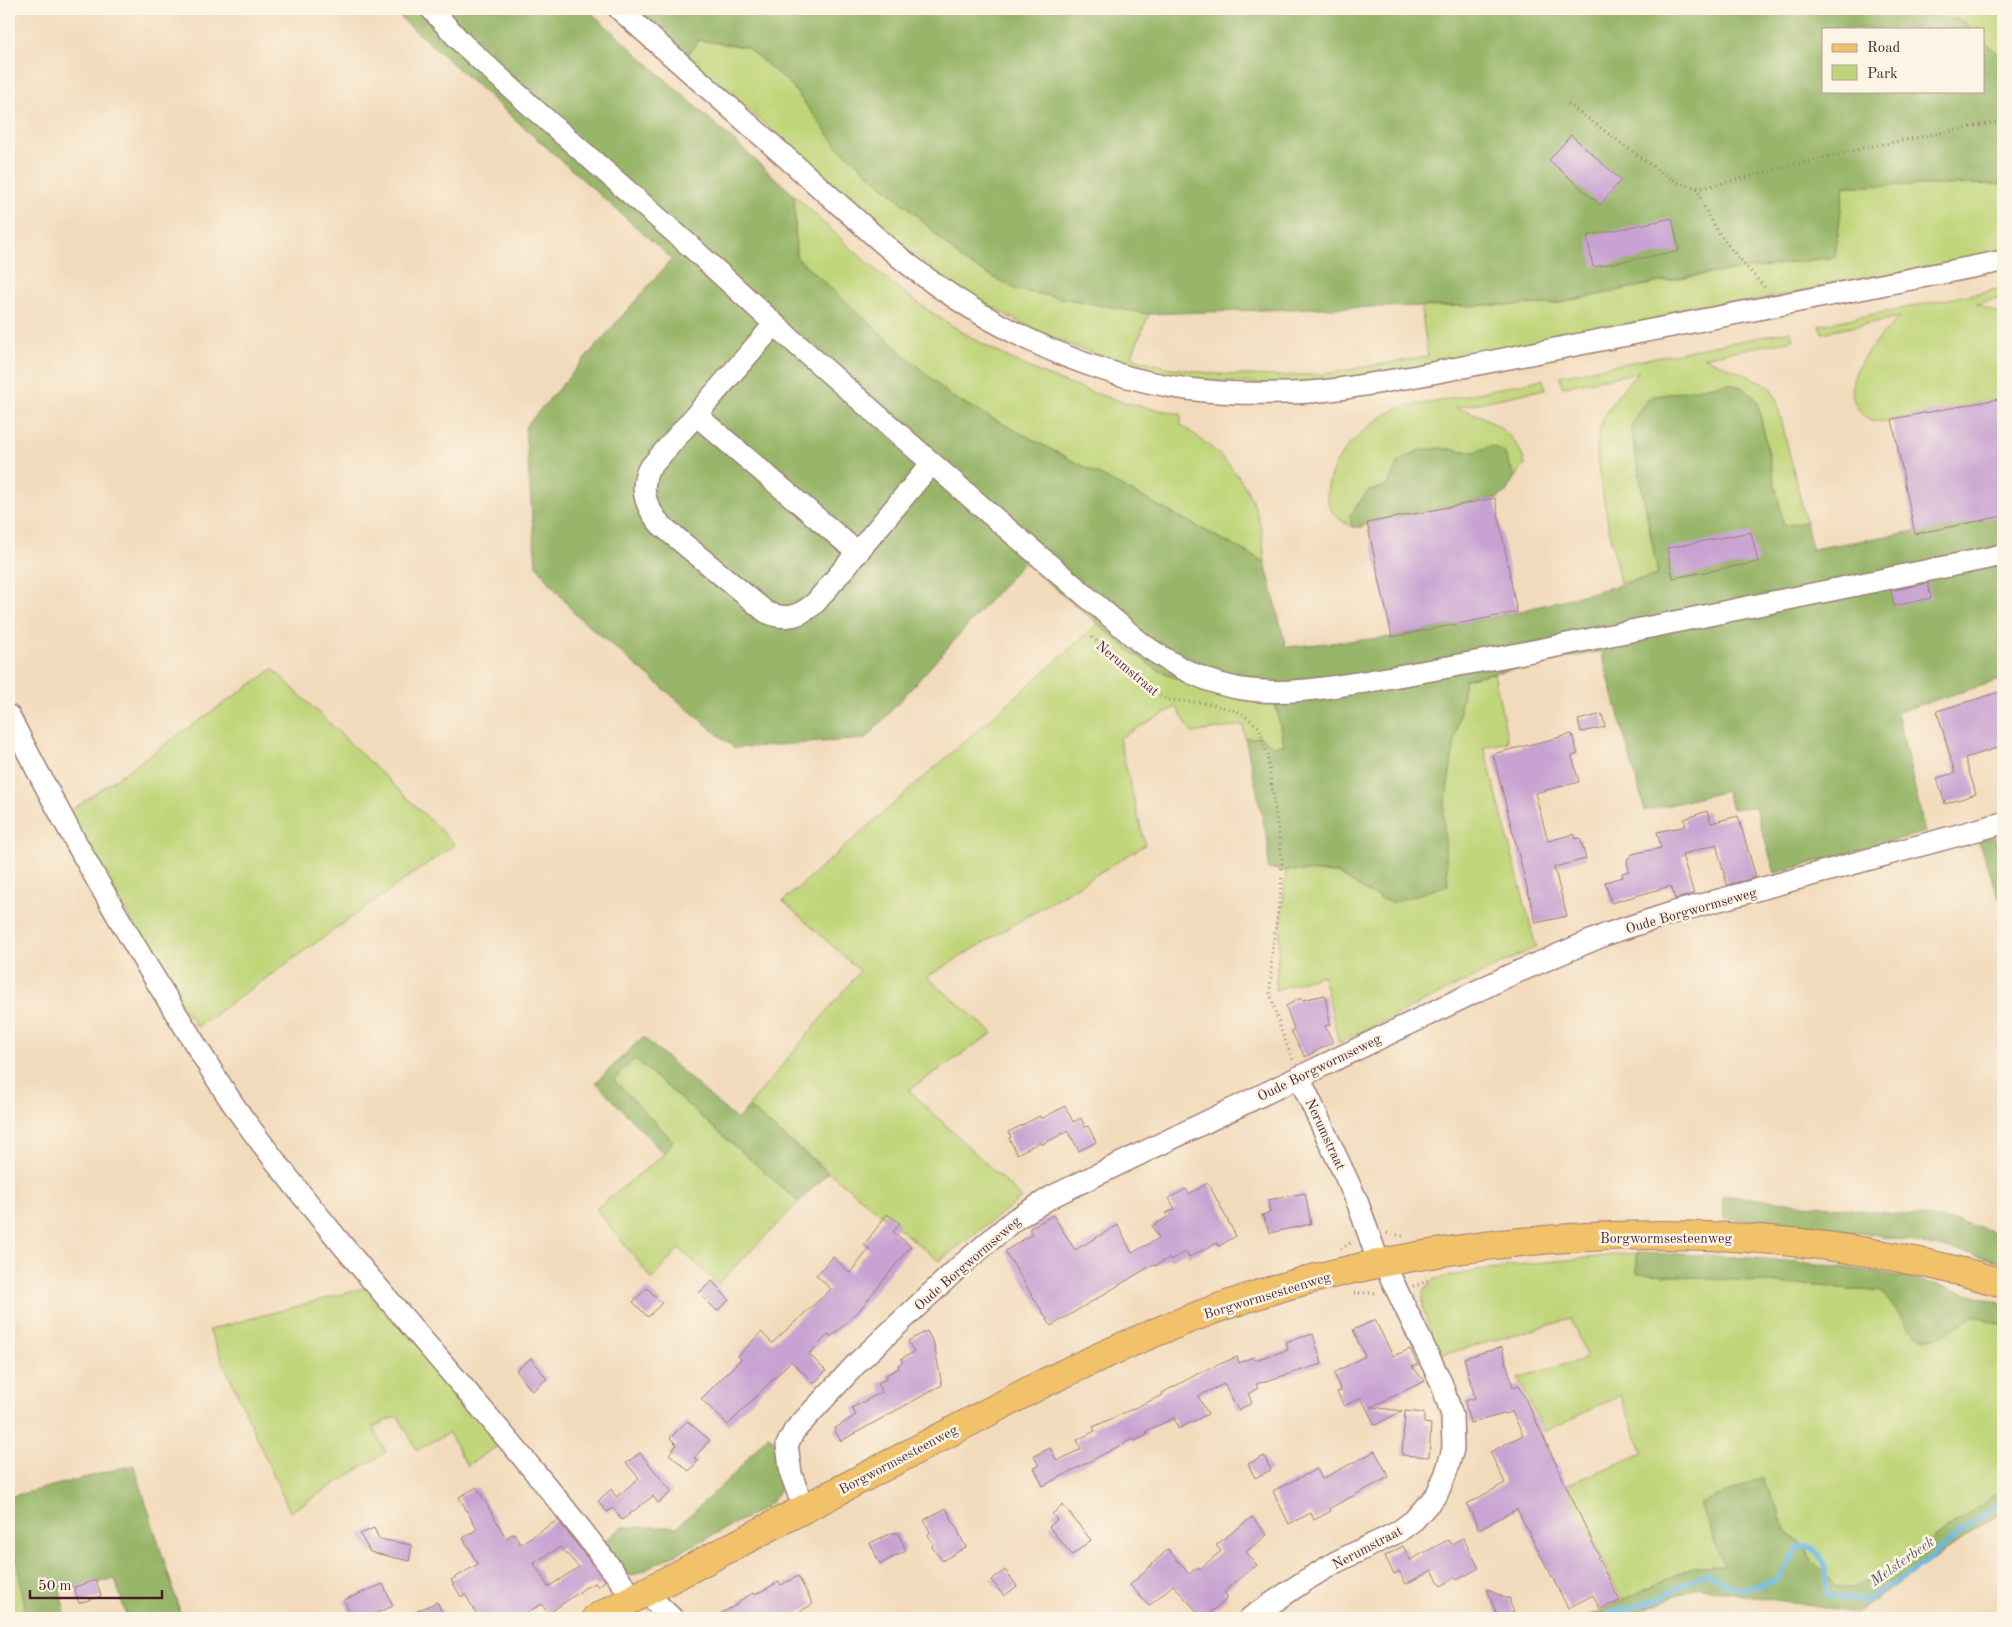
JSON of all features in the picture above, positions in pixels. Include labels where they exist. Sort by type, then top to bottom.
[{"type":"main road","name":"Borgwormsesteenweg","points":[[596,1618],[1040,1385],[1104,1354],[1221,1307],[1304,1281],[1382,1263],[1486,1246],[1554,1239],[1670,1235],[1728,1237],[1814,1245],[1900,1259],[2003,1283]]},
{"type":"street","points":[[431,9],[462,42],[533,108],[690,246],[774,325],[1141,643],[1165,660],[1224,685],[1272,692],[1324,688],[1457,666],[2003,555]]},
{"type":"street","points":[[619,9],[910,267],[953,298],[981,315],[1053,350],[1141,380],[1187,389],[1287,394],[1348,388],[2003,261]]},
{"type":"street","points":[[774,325],[648,470],[645,477],[645,499],[653,516],[661,525],[766,612],[787,617],[802,613],[816,602],[932,463]]},
{"type":"street","points":[[696,415],[858,553]]},
{"type":"street","points":[[9,716],[46,788],[148,969],[246,1123],[331,1232],[459,1380],[588,1538],[640,1595],[672,1618]]},
{"type":"street","name":"Oude Borgwormseweg","points":[[804,1509],[792,1474],[787,1445],[794,1431],[859,1362],[959,1267],[1014,1220],[1053,1196],[1508,976],[1607,934],[1675,912],[2003,823]]},
{"type":"street","name":"Nerumstraat","points":[[1250,1618],[1314,1576],[1398,1532],[1414,1520],[1436,1494],[1446,1473],[1453,1449],[1452,1415],[1441,1382],[1396,1289],[1374,1252],[1357,1201],[1299,1077]]},
{"type":"path","points":[[1568,104],[1659,171],[1681,184],[1697,188],[1863,148],[2003,121]]},
{"type":"path","points":[[1697,188],[1702,206],[1712,225],[1732,251],[1780,305]]},
{"type":"path","name":"Nerumstraat","points":[[1092,637],[1150,690],[1162,697],[1168,700],[1207,703],[1240,712],[1259,726],[1266,753],[1282,858],[1281,889],[1272,952],[1270,992],[1280,1028],[1299,1077]]},
{"type":"path","points":[[1336,1253],[1351,1242],[1370,1236],[1388,1232],[1405,1236]]},
{"type":"path","points":[[1347,1291],[1359,1294],[1372,1294],[1421,1284],[1434,1275]]},
{"type":"green space","points":[[391,9],[587,9],[794,195],[796,257],[952,397],[1265,562],[1286,647],[1392,637],[1517,612],[1658,575],[1631,426],[1639,410],[1650,397],[1729,383],[1743,388],[1757,400],[1784,526],[1806,522],[1812,549],[2003,516],[2003,679],[1897,712],[1925,832],[1775,873],[1755,807],[1732,809],[1726,791],[1645,811],[1601,651],[1465,679],[1443,815],[1448,885],[1391,903],[1369,893],[1337,873],[1268,869],[1268,842],[1245,738],[1261,737],[1272,746],[1284,745],[1275,702],[1219,692],[1185,682],[1156,669],[1130,651],[1024,562],[866,739],[734,748],[575,614],[536,565],[525,427],[672,259]]},
{"type":"green space","points":[[638,9],[1916,9],[1964,22],[1970,28],[1822,28],[1822,92],[1984,92],[1984,41],[2003,59],[2003,184],[1844,186],[1835,257],[1683,277],[1553,304],[1319,308],[1149,314],[1017,290],[963,261],[913,212],[837,146],[790,84],[746,47],[699,40],[687,56]]},
{"type":"green space","points":[[1941,9],[2003,9],[2003,59],[1984,41],[1984,28],[1970,28]]},
{"type":"green space","points":[[699,40],[746,47],[790,84],[839,147],[913,212],[963,261],[1017,290],[1149,314],[1132,355],[1137,359],[1166,367],[1215,374],[1274,376],[1326,374],[1428,356],[1421,307],[1553,304],[1681,278],[1835,257],[1844,186],[2003,184],[2003,252],[1339,382],[1276,385],[1165,377],[1073,346],[1024,325],[948,282],[687,56]]},
{"type":"green space","points":[[794,195],[883,276],[944,321],[975,340],[1041,373],[1075,386],[1109,398],[1181,414],[1181,425],[1221,456],[1241,480],[1249,494],[1261,527],[1265,562],[952,397],[796,257]]},
{"type":"green space","points":[[2003,288],[2003,298],[1976,304],[2003,315],[2003,400],[1887,422],[1871,421],[1866,418],[1854,401],[1852,389],[1854,377],[1866,354],[1900,317],[1822,333],[1820,325]]},
{"type":"green space","points":[[1790,331],[1793,340],[1703,357],[1749,376],[1770,388],[1776,398],[1806,522],[1784,526],[1757,400],[1743,388],[1729,383],[1633,442],[1658,575],[1620,583],[1600,479],[1597,446],[1598,435],[1604,417],[1622,390],[1639,372],[1562,387],[1560,376]]},
{"type":"green space","points":[[1543,379],[1545,389],[1454,408],[1485,418],[1507,434],[1518,448],[1525,465],[1515,477],[1504,452],[1474,452],[1439,448],[1398,462],[1388,485],[1367,492],[1351,515],[1352,527],[1334,514],[1327,498],[1332,471],[1345,450],[1354,440],[1384,416],[1403,407]]},
{"type":"green space","points":[[1491,446],[1504,452],[1515,477],[1506,492],[1495,500],[1495,498],[1368,523],[1362,527],[1352,527],[1350,515],[1367,492],[1388,485],[1398,462],[1417,451],[1439,448],[1474,452]]},
{"type":"green space","points":[[1098,624],[1130,651],[1156,669],[1185,682],[1275,702],[1284,745],[1272,746],[1261,737],[1245,738],[1243,725],[1192,733],[1176,707],[1119,738],[1145,845],[927,977],[993,1033],[909,1090],[1022,1198],[939,1261],[748,1107],[860,971],[783,901]]},
{"type":"green space","points":[[273,669],[455,844],[197,1027],[67,813]]},
{"type":"green space","points":[[1494,673],[1508,742],[1484,747],[1536,947],[1339,1043],[1323,975],[1275,990],[1286,870],[1337,873],[1369,893],[1448,885],[1443,815],[1465,679]]},
{"type":"green space","points":[[1995,836],[2003,858],[2003,907],[1978,841]]},
{"type":"green space","points":[[643,1037],[737,1120],[748,1107],[828,1173],[799,1202],[635,1059],[614,1080],[673,1141],[664,1154],[596,1082]]},
{"type":"green space","points":[[635,1059],[799,1202],[718,1284],[679,1248],[652,1279],[596,1209],[664,1154],[673,1141],[614,1080]]},
{"type":"green space","points":[[1722,1195],[1959,1221],[2003,1236],[2003,1262],[1878,1235],[1724,1218]]},
{"type":"green space","points":[[1637,1253],[1637,1273],[1882,1292],[1924,1339],[1941,1336],[1973,1315],[2003,1325],[2003,1489],[1900,1564],[1854,1588],[1838,1587],[1813,1562],[1803,1546],[1786,1528],[1762,1477],[1724,1566],[1692,1567],[1622,1601],[1567,1485],[1643,1453],[1620,1395],[1544,1432],[1518,1378],[1587,1358],[1571,1319],[1438,1356],[1423,1308],[1423,1292],[1435,1279],[1493,1268],[1493,1270],[1506,1268],[1506,1266]]},
{"type":"green space","points":[[1637,1253],[1700,1255],[1795,1262],[1857,1269],[1903,1277],[1946,1287],[2003,1304],[2003,1325],[1973,1316],[1940,1335],[1929,1338],[1920,1336],[1911,1330],[1882,1292],[1637,1273]]},
{"type":"green space","points":[[368,1287],[502,1443],[467,1466],[449,1433],[417,1450],[398,1416],[373,1427],[386,1452],[290,1512],[209,1330]]},
{"type":"green space","points":[[768,1435],[776,1443],[785,1480],[772,1502],[757,1512],[645,1570],[631,1576],[619,1569],[602,1543],[622,1527],[677,1527],[735,1473]]},
{"type":"green space","points":[[134,1465],[182,1618],[127,1618],[115,1579],[60,1590],[66,1618],[27,1618],[16,1557],[9,1559],[9,1497]]},
{"type":"green space","points":[[1762,1477],[1786,1528],[1803,1546],[1813,1562],[1838,1587],[1854,1588],[1900,1564],[2003,1489],[2003,1512],[1855,1613],[1697,1587],[1623,1618],[1585,1618],[1692,1567],[1724,1566],[1700,1504]]},
{"type":"green space","points":[[16,1557],[27,1618],[9,1618],[9,1559]]},
{"type":"building","points":[[1571,135],[1621,180],[1600,205],[1549,160]]},
{"type":"building","points":[[1672,218],[1679,251],[1593,267],[1587,236]]},
{"type":"building","points":[[2003,398],[2003,516],[1915,534],[1892,419]]},
{"type":"building","points":[[1495,498],[1517,612],[1392,637],[1367,523]]},
{"type":"building","points":[[1751,532],[1758,562],[1673,578],[1667,548]]},
{"type":"building","points":[[1928,583],[1931,598],[1894,606],[1891,591]]},
{"type":"building","points":[[2003,691],[2003,746],[1965,758],[1976,794],[1945,804],[1937,778],[1955,773],[1937,711]]},
{"type":"building","points":[[1602,714],[1605,727],[1581,732],[1578,720]]},
{"type":"building","points":[[1572,734],[1578,754],[1572,756],[1579,782],[1535,793],[1548,841],[1574,834],[1576,839],[1580,838],[1586,859],[1554,867],[1567,916],[1536,923],[1493,754]]},
{"type":"building","points":[[1707,811],[1711,823],[1738,816],[1756,877],[1727,885],[1716,844],[1682,855],[1694,894],[1675,899],[1671,886],[1611,903],[1605,882],[1623,877],[1622,873],[1629,871],[1627,860],[1632,854],[1661,848],[1657,832],[1686,826],[1684,819]]},
{"type":"building","points":[[1325,995],[1330,1024],[1325,1026],[1333,1042],[1305,1057],[1291,1031],[1294,1029],[1286,1006],[1301,998],[1302,1000]]},
{"type":"building","points":[[1065,1106],[1073,1122],[1081,1118],[1085,1127],[1088,1126],[1096,1142],[1079,1151],[1068,1131],[1041,1145],[1040,1142],[1017,1154],[1008,1132],[1040,1116],[1041,1119]]},
{"type":"building","points":[[1208,1183],[1236,1236],[1219,1246],[1217,1243],[1189,1257],[1186,1252],[1170,1260],[1169,1258],[1155,1266],[1154,1264],[1051,1326],[1005,1251],[1032,1234],[1029,1229],[1053,1215],[1075,1250],[1118,1225],[1132,1253],[1159,1238],[1152,1226],[1168,1217],[1166,1213],[1175,1209],[1169,1198],[1186,1189],[1189,1194]]},
{"type":"building","points":[[1305,1193],[1311,1224],[1270,1233],[1262,1215],[1270,1213],[1268,1200]]},
{"type":"building","points":[[887,1214],[900,1223],[893,1232],[911,1246],[858,1312],[831,1337],[829,1334],[809,1354],[826,1371],[814,1383],[791,1361],[728,1425],[701,1399],[741,1359],[738,1356],[761,1332],[772,1343],[831,1289],[816,1275],[833,1257],[850,1273],[869,1249],[864,1245]]},
{"type":"building","points":[[712,1281],[729,1300],[717,1311],[699,1293]]},
{"type":"building","points":[[647,1288],[662,1303],[648,1317],[633,1302]]},
{"type":"building","points":[[1375,1320],[1393,1356],[1410,1349],[1418,1365],[1412,1367],[1425,1381],[1371,1407],[1402,1411],[1375,1425],[1361,1398],[1344,1406],[1337,1392],[1341,1391],[1334,1373],[1365,1356],[1353,1330]]},
{"type":"building","points":[[927,1331],[934,1344],[942,1385],[841,1441],[834,1429],[856,1415],[852,1408],[882,1392],[878,1383],[888,1378],[886,1375],[899,1368],[898,1365],[903,1362],[901,1359],[914,1352],[908,1341]]},
{"type":"building","points":[[1313,1334],[1322,1364],[1256,1384],[1258,1388],[1248,1394],[1252,1403],[1238,1410],[1224,1384],[1198,1396],[1208,1414],[1178,1429],[1174,1418],[1146,1431],[1147,1435],[1134,1441],[1132,1439],[1043,1486],[1034,1468],[1039,1466],[1034,1456],[1050,1448],[1057,1461],[1081,1449],[1077,1440],[1095,1431],[1093,1427],[1163,1395],[1162,1393],[1205,1370],[1237,1357],[1239,1363],[1253,1357],[1254,1360],[1288,1350],[1286,1342]]},
{"type":"building","points":[[1502,1347],[1513,1387],[1519,1385],[1599,1556],[1597,1557],[1620,1601],[1600,1609],[1593,1595],[1568,1608],[1517,1509],[1479,1529],[1467,1504],[1505,1483],[1490,1452],[1523,1435],[1512,1412],[1470,1423],[1465,1401],[1475,1398],[1464,1358]]},
{"type":"building","points":[[531,1358],[547,1379],[532,1391],[516,1370]]},
{"type":"building","points":[[1405,1411],[1424,1413],[1424,1423],[1431,1424],[1429,1457],[1402,1455]]},
{"type":"building","points":[[687,1421],[710,1440],[694,1458],[698,1461],[689,1471],[669,1454],[677,1445],[670,1438]]},
{"type":"building","points":[[1375,1451],[1389,1477],[1330,1508],[1331,1511],[1314,1520],[1311,1513],[1289,1524],[1273,1491],[1317,1469],[1322,1479]]},
{"type":"building","points":[[640,1453],[672,1492],[658,1503],[653,1496],[622,1520],[613,1508],[607,1512],[598,1501],[611,1489],[616,1497],[639,1478],[626,1463]]},
{"type":"building","points":[[1264,1456],[1271,1470],[1255,1478],[1248,1464]]},
{"type":"building","points":[[477,1487],[506,1538],[514,1533],[520,1544],[558,1520],[605,1581],[598,1587],[595,1583],[585,1588],[548,1614],[542,1604],[517,1618],[479,1618],[465,1594],[461,1597],[451,1580],[478,1564],[463,1538],[477,1529],[459,1497]],"holes":[[[560,1547],[579,1567],[548,1587],[534,1563]]]},
{"type":"building","points":[[1063,1505],[1091,1540],[1072,1555],[1049,1527],[1057,1520],[1052,1514]]},
{"type":"building","points":[[946,1508],[966,1547],[942,1561],[932,1547],[933,1543],[928,1535],[930,1532],[924,1520]]},
{"type":"building","points":[[1252,1517],[1267,1535],[1246,1552],[1257,1565],[1230,1586],[1224,1593],[1228,1597],[1226,1600],[1203,1618],[1173,1585],[1149,1606],[1130,1585],[1168,1549],[1189,1574],[1196,1568],[1201,1568],[1221,1551],[1216,1545]]},
{"type":"building","points":[[374,1528],[379,1539],[412,1545],[409,1561],[370,1552],[360,1534]]},
{"type":"building","points":[[892,1533],[898,1533],[906,1551],[880,1564],[870,1543]]},
{"type":"building","points":[[1463,1538],[1479,1568],[1457,1580],[1455,1577],[1441,1586],[1432,1570],[1406,1584],[1399,1571],[1394,1574],[1385,1556],[1403,1546],[1410,1560],[1448,1540],[1451,1544]]},
{"type":"building","points":[[1005,1570],[1017,1586],[1004,1596],[991,1580]]},
{"type":"building","points":[[798,1576],[813,1604],[788,1618],[712,1618],[740,1603],[739,1601],[753,1593],[754,1595],[779,1582],[781,1585]]},
{"type":"building","points":[[96,1580],[101,1596],[79,1603],[74,1587]]},
{"type":"building","points":[[383,1584],[393,1606],[365,1618],[352,1618],[344,1600]]},
{"type":"building","points":[[1487,1589],[1505,1598],[1510,1598],[1514,1612],[1503,1618],[1498,1618]]},
{"type":"building","points":[[437,1602],[445,1618],[401,1618]]},
{"type":"waterway","name":"Melsterbeek","points":[[1601,1618],[1663,1597],[1685,1583],[1706,1573],[1727,1584],[1740,1588],[1774,1581],[1786,1568],[1800,1546],[1817,1552],[1821,1557],[1824,1563],[1828,1595],[1865,1601],[1918,1568],[1961,1532],[2003,1503]]}]
